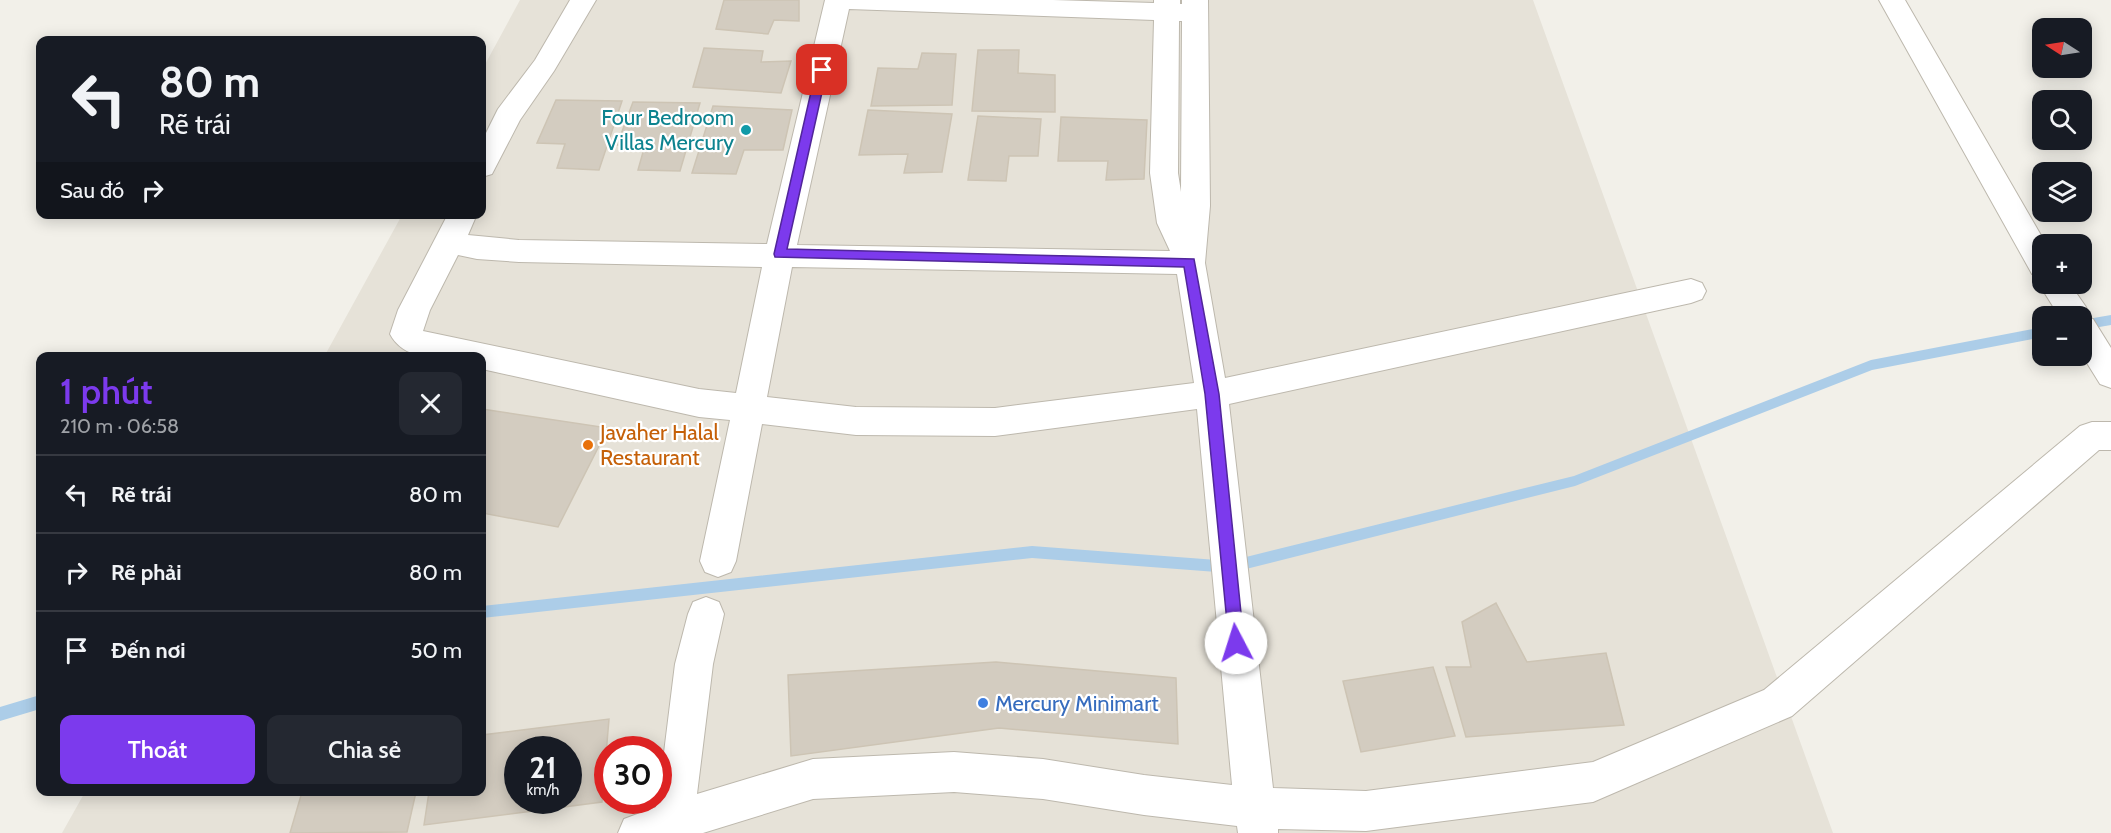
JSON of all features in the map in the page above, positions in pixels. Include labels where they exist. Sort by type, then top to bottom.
[{"type":"street","points":[[486,159],[508,116],[545,65],[583,0]]},
{"type":"street","points":[[1892,0],[2032,246]]},
{"type":"street","points":[[718,561],[780,254],[838,1],[1195,7],[1194,150],[1197,234],[1190,263]]},
{"type":"street","points":[[1167,6],[1164,173],[1172,224],[1190,263],[1212,394],[1238,662],[1257,820]]},
{"type":"street","points":[[461,352],[414,342],[406,334],[414,310],[457,228],[477,248],[519,251],[1190,263]]},
{"type":"street","points":[[486,357],[699,403],[856,421],[995,422],[1212,394],[1691,291]]},
{"type":"street","points":[[2092,344],[2111,375]]},
{"type":"street","points":[[638,833],[813,779],[954,771],[1043,779],[1144,795],[1257,820],[1366,811],[1593,782],[1778,703],[2092,436],[2111,436]]},
{"type":"street","points":[[674,821],[694,664],[706,614]]},
{"type":"shaded area","points":[[520,0],[1533,0],[1833,833],[62,833],[83,796],[486,796],[486,352],[327,352],[400,219],[486,219],[486,63]]},
{"type":"building","points":[[724,0],[799,0],[799,21],[774,20],[768,34],[716,29]]},
{"type":"building","name":"Four Bedroom Villas Mercury","points":[[704,48],[763,51],[761,62],[791,61],[781,93],[693,87]]},
{"type":"building","points":[[978,50],[1019,50],[1018,73],[1055,75],[1055,112],[972,111]]},
{"type":"building","points":[[922,53],[956,54],[952,105],[871,106],[878,68],[918,69]]},
{"type":"building","name":"Four Bedroom Villas Mercury","points":[[556,100],[622,101],[599,170],[557,168],[565,144],[537,143]]},
{"type":"building","name":"Four Bedroom Villas Mercury","points":[[633,102],[700,103],[680,171],[638,170],[645,145],[617,145]]},
{"type":"building","name":"Four Bedroom Villas Mercury","points":[[713,106],[792,110],[783,150],[744,150],[736,174],[692,173]]},
{"type":"building","points":[[868,110],[952,114],[942,172],[904,173],[908,154],[859,155]]},
{"type":"building","points":[[978,116],[1041,119],[1038,156],[1009,156],[1006,181],[968,180]]},
{"type":"building","points":[[1061,117],[1147,120],[1144,179],[1106,180],[1108,161],[1058,161]]},
{"type":"building","points":[[486,410],[608,428],[558,527],[486,514]]},
{"type":"building","points":[[1496,603],[1527,662],[1606,653],[1624,725],[1466,737],[1446,667],[1471,667],[1462,622]]},
{"type":"building","name":"Mercury Minimart","points":[[996,662],[1176,678],[1178,744],[999,728],[791,756],[788,675]]},
{"type":"building","points":[[1433,667],[1455,736],[1361,752],[1343,681]]},
{"type":"building","points":[[609,719],[608,736],[594,736],[594,803],[582,805],[582,736],[504,736],[504,814],[509,814],[424,825],[428,796],[486,796],[486,734]]},
{"type":"building","points":[[301,796],[415,796],[407,832],[290,833]]},
{"type":"waterway","points":[[2092,323],[2111,320]]},
{"type":"waterway","points":[[486,612],[1032,552],[1230,567],[1575,481],[1871,365],[2032,334]]},
{"type":"waterway","points":[[0,714],[36,703]]},
{"type":"place","name":"Four Bedroom Villas Mercury","points":[[746,130]]},
{"type":"place","name":"Javaher Halal Restaurant","points":[[588,445]]},
{"type":"place","name":"Mercury Minimart","points":[[983,703]]},
{"type":"route","points":[[822,70],[780,254],[1190,263],[1212,394],[1236,643]]}]
